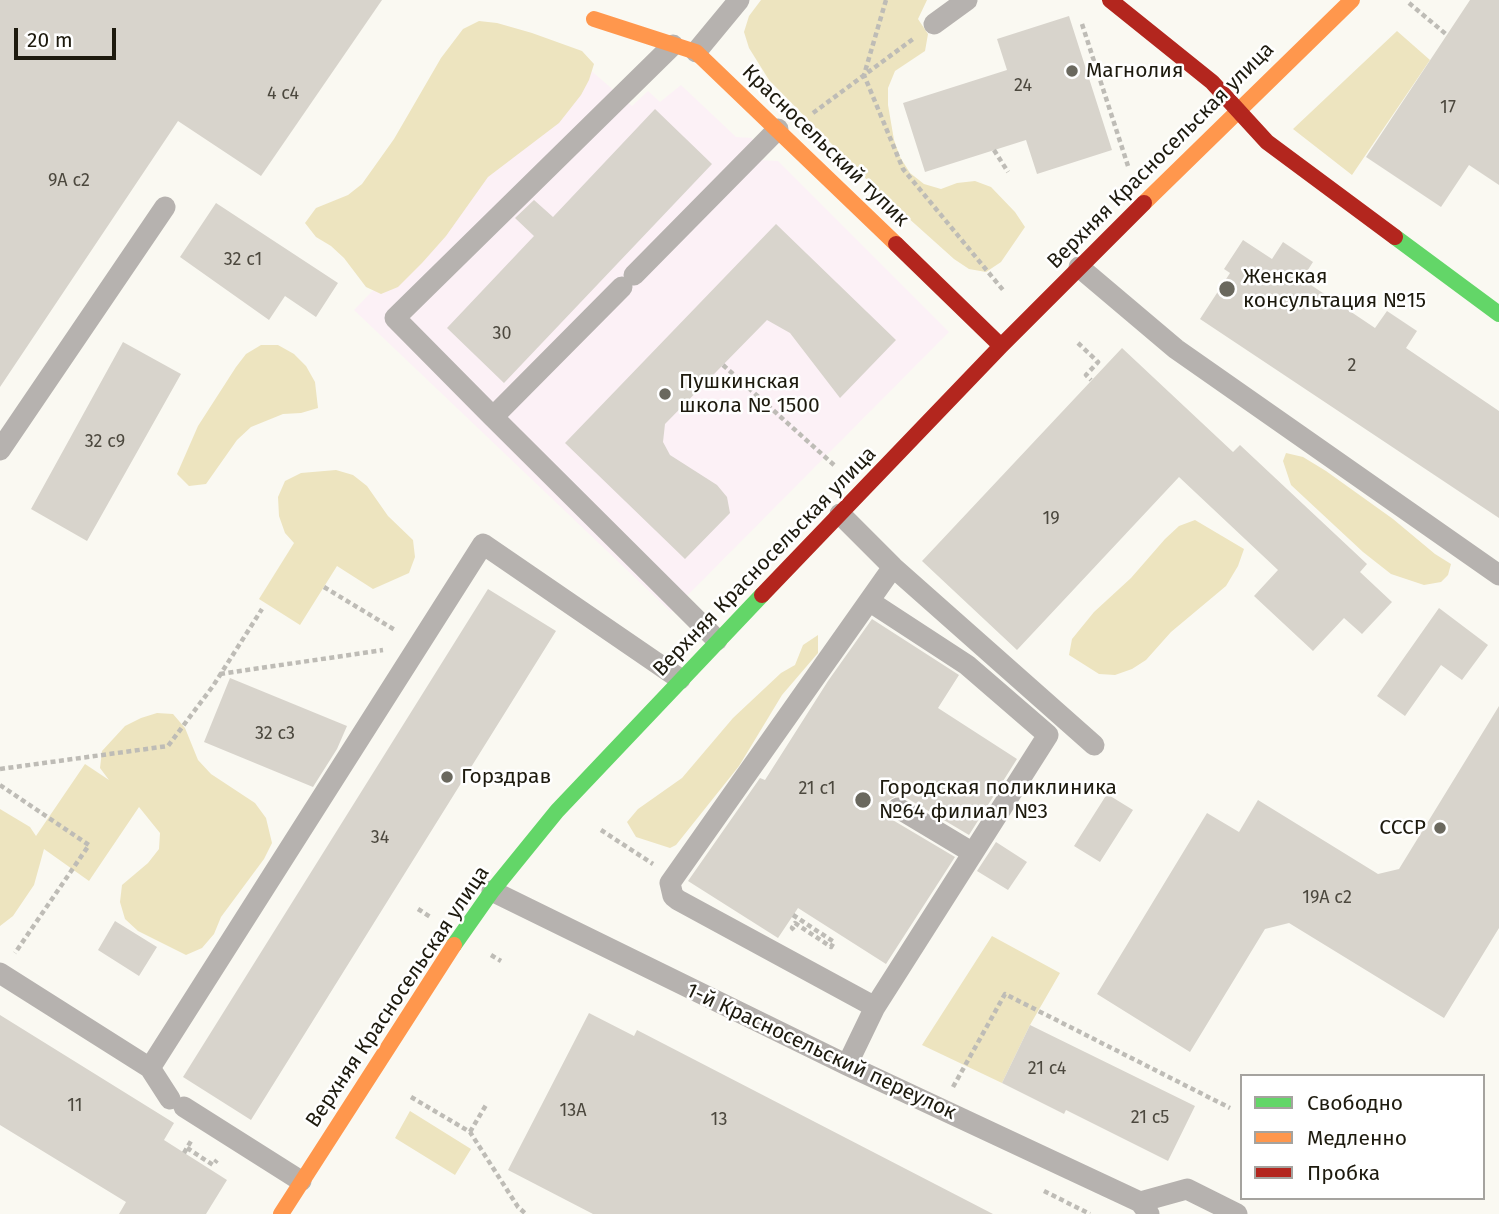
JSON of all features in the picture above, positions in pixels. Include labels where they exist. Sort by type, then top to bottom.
[{"type":"street","points":[[1110,0],[1212,82],[1267,142],[1499,314]]},
{"type":"street","name":"Верхняя Красносельская улица","points":[[281,1214],[460,936],[492,891],[557,811],[680,678],[1001,346],[1237,110],[1352,0]]},
{"type":"street","name":"Красносельский тупик","points":[[594,19],[696,52],[1001,346]]},
{"type":"lane","points":[[696,52],[740,0]]},
{"type":"lane","points":[[934,24],[967,0]]},
{"type":"lane","points":[[673,45],[395,318],[718,640]]},
{"type":"lane","points":[[493,417],[778,129]]},
{"type":"lane","points":[[0,450],[165,207]]},
{"type":"lane","points":[[1079,267],[1177,349],[1499,575]]},
{"type":"lane","points":[[840,514],[893,567],[1094,745]]},
{"type":"lane","points":[[150,1068],[483,544],[680,678]]},
{"type":"lane","points":[[875,1007],[678,900],[673,896],[670,883],[893,567]]},
{"type":"lane","points":[[847,1065],[875,1007],[1048,735],[967,665],[869,601]]},
{"type":"lane","points":[[898,808],[973,853]]},
{"type":"lane","name":"1-й Красносельский переулок","points":[[492,891],[1145,1208]]},
{"type":"lane","points":[[1,973],[150,1068],[177,1103],[302,1181]]},
{"type":"lane","points":[[1145,1208],[1187,1189],[1237,1214]]},
{"type":"path","points":[[886,0],[864,75],[903,169],[1003,290]]},
{"type":"path","points":[[1409,3],[1447,35]]},
{"type":"path","points":[[1078,13],[1128,166]]},
{"type":"path","points":[[802,121],[934,24]]},
{"type":"path","points":[[994,150],[1008,172]]},
{"type":"path","points":[[1078,343],[1098,362],[1086,375],[1091,380]]},
{"type":"path","points":[[723,365],[834,465]]},
{"type":"path","points":[[324,587],[419,645]]},
{"type":"path","points":[[0,769],[167,746],[220,674],[262,609]]},
{"type":"path","points":[[220,674],[419,645]]},
{"type":"path","points":[[0,786],[89,845],[1,973]]},
{"type":"path","points":[[601,830],[651,863]]},
{"type":"path","points":[[418,909],[435,920]]},
{"type":"path","points":[[793,915],[834,942],[831,947],[795,923],[792,928],[828,952]]},
{"type":"path","points":[[789,933],[798,938]]},
{"type":"path","points":[[941,1109],[1006,994],[1230,1108]]},
{"type":"path","points":[[411,1097],[470,1132],[518,1207],[526,1214]]},
{"type":"path","points":[[470,1132],[486,1105]]},
{"type":"path","points":[[184,1153],[187,1148],[213,1165],[219,1157]]},
{"type":"path","points":[[518,1207],[520,1214]]},
{"type":"shaded area","points":[[761,0],[927,0],[918,19],[928,34],[925,51],[895,71],[888,88],[894,140],[910,173],[924,184],[941,189],[957,183],[975,181],[991,187],[1015,212],[1025,227],[1001,262],[986,272],[969,269],[954,259],[877,190],[769,80],[749,48],[744,32],[749,16]]},
{"type":"shaded area","points":[[479,21],[532,33],[582,51],[594,64],[589,80],[559,123],[488,177],[446,236],[422,263],[398,287],[381,294],[366,287],[344,258],[316,237],[305,223],[316,208],[348,195],[362,184],[394,139],[441,58],[463,29]]},
{"type":"shaded area","points":[[1397,31],[1430,60],[1352,175],[1293,129]]},
{"type":"shaded area","name":"Пушкинская школа № 1500","points":[[588,68],[632,106],[648,91],[660,102],[681,85],[736,137],[752,138],[759,160],[778,161],[949,332],[671,612],[354,310]]},
{"type":"shaded area","points":[[261,345],[278,345],[294,354],[306,366],[315,382],[318,408],[283,414],[251,427],[237,440],[206,484],[189,486],[177,474],[198,426],[246,354]]},
{"type":"shaded area","points":[[1286,453],[1303,457],[1326,471],[1393,519],[1451,564],[1448,575],[1441,582],[1424,585],[1391,574],[1363,552],[1291,485],[1283,461]]},
{"type":"shaded area","points":[[336,470],[353,475],[367,486],[388,516],[413,540],[415,557],[409,573],[373,589],[337,566],[300,625],[259,599],[294,543],[285,533],[279,516],[278,497],[285,481],[301,473]]},
{"type":"shaded area","points":[[1195,520],[1244,549],[1226,586],[1171,632],[1146,660],[1132,669],[1115,675],[1099,674],[1069,655],[1072,639],[1094,612],[1131,578],[1179,526]]},
{"type":"shaded area","points":[[818,635],[818,653],[782,695],[739,766],[676,845],[670,848],[636,837],[627,822],[638,809],[682,778],[733,718],[781,673],[795,665],[803,645]]},
{"type":"shaded area","points":[[157,713],[173,714],[185,728],[198,760],[211,774],[255,803],[266,818],[272,843],[264,859],[221,917],[214,934],[202,948],[186,955],[138,931],[125,919],[120,902],[122,885],[148,863],[159,849],[160,833],[139,807],[89,881],[44,849],[34,885],[13,916],[0,926],[0,809],[30,827],[36,836],[85,764],[109,780],[100,768],[102,751],[125,726]]},
{"type":"shaded area","points":[[992,936],[1060,973],[1030,1025],[1002,1083],[922,1045]]},
{"type":"shaded area","points":[[410,1111],[471,1149],[455,1175],[395,1138]]},
{"type":"building","points":[[0,0],[382,0],[261,176],[178,121],[0,387]]},
{"type":"building","points":[[1470,0],[1499,0],[1499,185],[1469,165],[1441,207],[1366,157]]},
{"type":"building","points":[[1069,16],[1112,150],[1037,174],[1026,140],[925,172],[903,103],[1007,70],[997,39]]},
{"type":"building","points":[[655,109],[712,164],[504,383],[447,328],[534,236],[515,218],[534,200],[553,217]]},
{"type":"building","points":[[216,203],[338,283],[316,317],[285,296],[269,320],[180,257]]},
{"type":"building","points":[[776,224],[896,340],[840,398],[790,333],[767,320],[665,424],[663,442],[670,455],[717,485],[727,497],[730,513],[685,559],[565,443]]},
{"type":"building","points":[[1243,240],[1272,259],[1283,242],[1313,262],[1302,279],[1375,328],[1387,311],[1417,331],[1406,348],[1499,411],[1499,518],[1200,319],[1230,273],[1224,269]]},
{"type":"building","points":[[123,342],[181,374],[87,541],[31,509]]},
{"type":"building","points":[[1122,348],[1233,452],[1240,445],[1367,564],[1360,572],[1392,602],[1362,634],[1344,618],[1313,651],[1254,596],[1278,570],[1179,477],[1017,650],[922,561]]},
{"type":"building","points":[[488,589],[556,631],[251,1120],[183,1077]]},
{"type":"building","points":[[1439,608],[1488,645],[1462,680],[1441,665],[1405,716],[1377,696]]},
{"type":"building","points":[[872,619],[959,675],[938,708],[1017,759],[969,835],[905,797],[898,795],[887,801],[885,808],[891,819],[955,857],[886,964],[798,908],[778,938],[688,881],[760,778],[765,780],[828,681]]},
{"type":"building","points":[[230,678],[347,726],[337,749],[313,787],[204,742]]},
{"type":"building","points":[[1499,706],[1499,928],[1444,1018],[1289,923],[1265,929],[1190,1052],[1097,994],[1207,813],[1239,832],[1258,800],[1378,874],[1399,869]]},
{"type":"building","points":[[1107,794],[1133,810],[1100,862],[1074,846]]},
{"type":"building","points":[[996,842],[1027,862],[1008,890],[977,871]]},
{"type":"building","points":[[115,921],[157,947],[139,976],[98,950]]},
{"type":"building","points":[[589,1013],[634,1036],[637,1030],[993,1214],[593,1214],[508,1170]]},
{"type":"building","points":[[0,1015],[174,1123],[164,1140],[227,1180],[206,1214],[119,1214],[126,1202],[0,1125]]},
{"type":"building","points":[[1030,1025],[1195,1106],[1168,1161],[1066,1110],[1064,1114],[1002,1083]]},
{"type":"traffic: fast","points":[[1395,237],[1499,314]]},
{"type":"traffic: fast","points":[[454,945],[492,891],[557,811],[762,595]]},
{"type":"traffic: slow","points":[[1144,203],[1352,0]]},
{"type":"traffic: slow","points":[[594,19],[696,52],[896,244]]},
{"type":"traffic: slow","points":[[281,1214],[454,945]]},
{"type":"traffic: jam","points":[[1110,0],[1212,82],[1267,142],[1395,237]]},
{"type":"traffic: jam","points":[[762,595],[1001,346],[1144,203]]},
{"type":"traffic: jam","points":[[896,244],[1001,346]]},
{"type":"place","name":"Магнолия","points":[[1072,71]]},
{"type":"place","name":"Женская консультация №15","points":[[1227,289]]},
{"type":"place","name":"Пушкинская школа № 1500","points":[[665,394]]},
{"type":"place","name":"Горздрав","points":[[447,777]]},
{"type":"place","name":"Городская поликлиника №64 филиал №3","points":[[863,800]]},
{"type":"place","name":"СССР","points":[[1440,828]]}]
